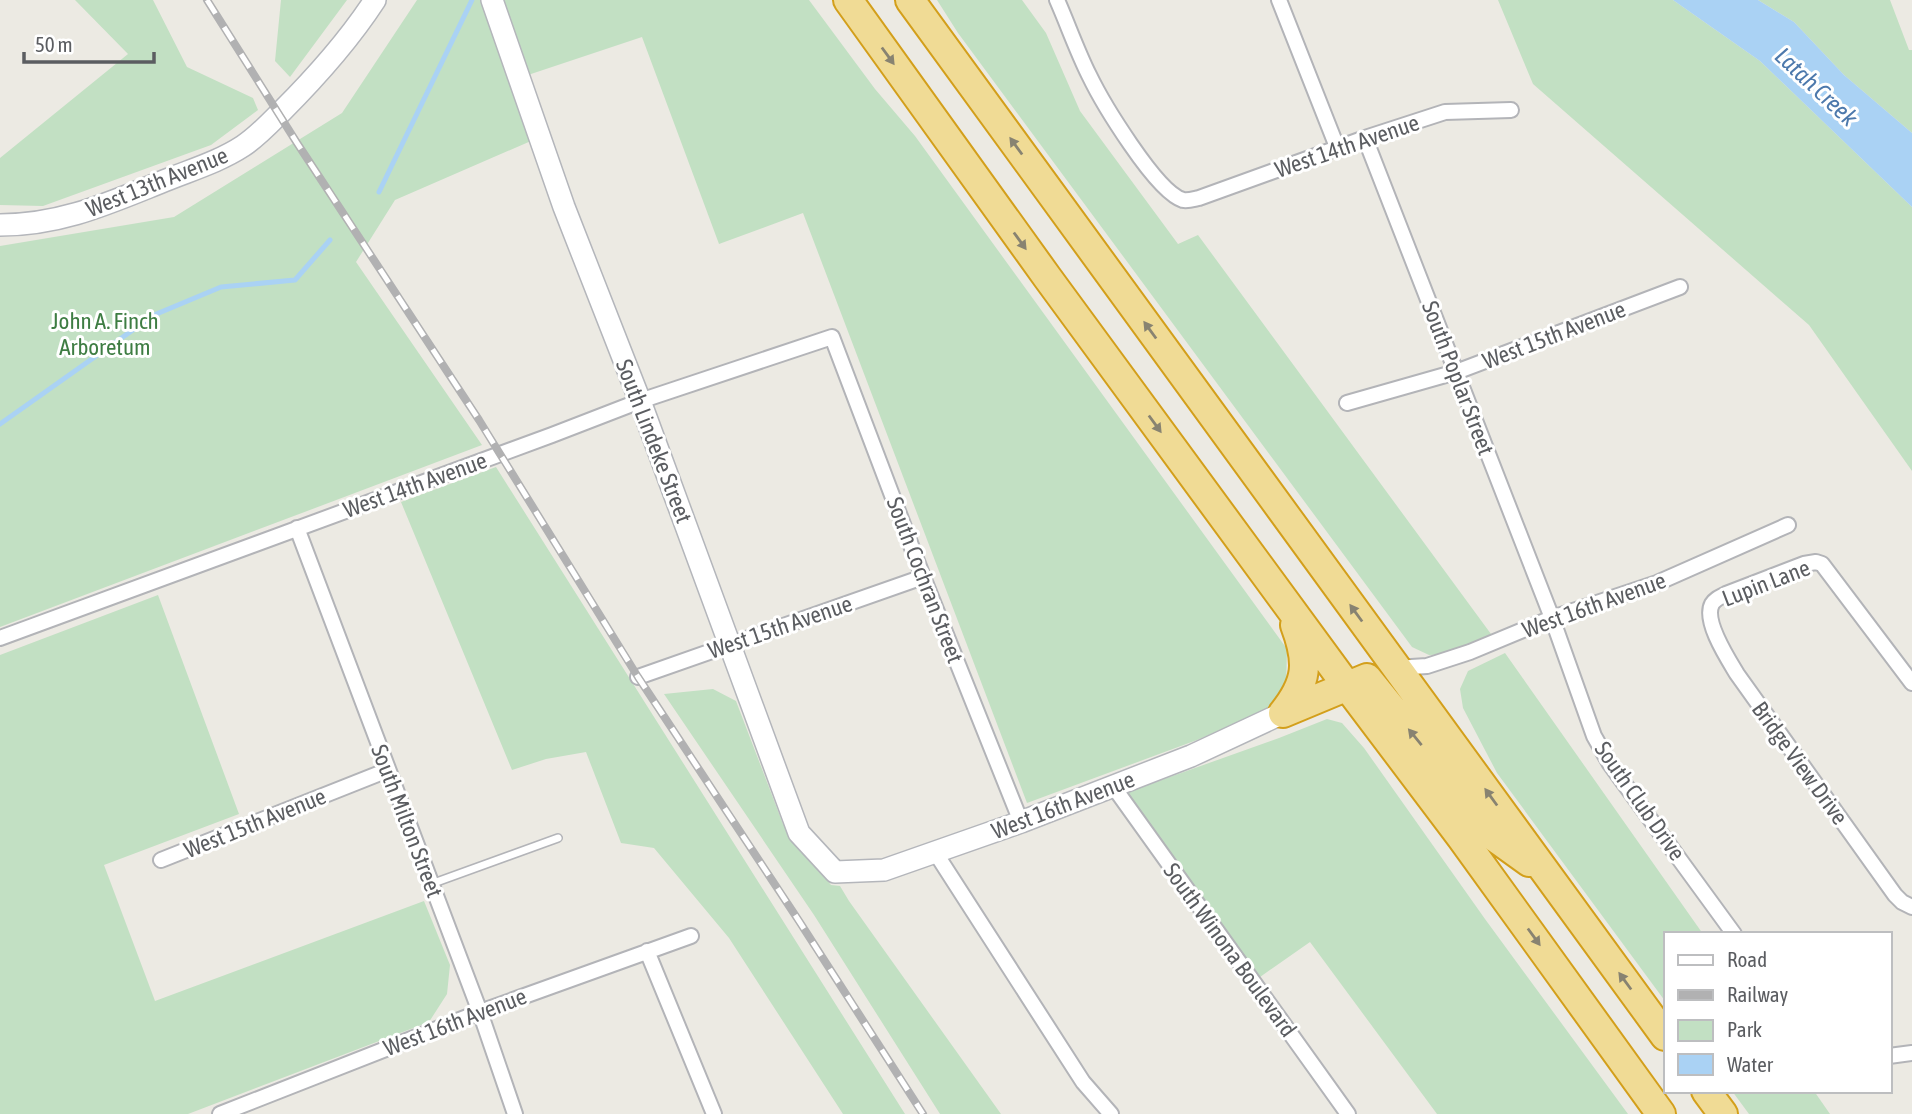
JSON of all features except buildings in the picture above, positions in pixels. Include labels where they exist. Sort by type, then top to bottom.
[{"type":"highway","points":[[848,0],[1285,602],[1497,839],[1546,873]]},
{"type":"highway","points":[[910,0],[1664,1035]]},
{"type":"highway","points":[[1283,713],[1294,700],[1302,683],[1304,656],[1285,602]]},
{"type":"highway","points":[[1283,713],[1396,668]]},
{"type":"highway","points":[[1357,682],[1504,897],[1661,1114]]},
{"type":"highway","points":[[1283,713],[1331,702],[1342,705],[1353,716],[1463,867],[1504,897]]},
{"type":"highway","points":[[1707,1093],[1723,1114]]},
{"type":"street","name":"West 13th Avenue","points":[[0,225],[25,225],[74,216],[214,162],[243,146],[295,98],[340,48],[375,0]]},
{"type":"street","name":"South Lindeke Street","points":[[492,0],[564,207],[640,401],[799,833],[835,872]]},
{"type":"street","name":"West 14th Avenue","points":[[1057,0],[1090,77],[1114,118],[1158,182],[1172,194],[1187,201],[1337,147],[1445,112],[1511,110]]},
{"type":"street","points":[[1279,0],[1337,147]]},
{"type":"street","name":"South Poplar Street","points":[[1365,138],[1552,618]]},
{"type":"street","name":"West 15th Avenue","points":[[1346,403],[1456,372],[1680,287]]},
{"type":"street","name":"West 14th Avenue","points":[[0,638],[640,401],[832,337]]},
{"type":"street","name":"South Cochran Street","points":[[832,337],[923,577],[1021,822]]},
{"type":"street","name":"West 16th Avenue","points":[[1396,668],[1427,666],[1552,618],[1657,583],[1788,525]]},
{"type":"street","name":"South Milton Street","points":[[296,528],[480,1012],[515,1114]]},
{"type":"street","name":"Lupin Lane","points":[[1711,606],[1717,598],[1804,564],[1822,564],[1912,683]]},
{"type":"street","name":"West 15th Avenue","points":[[639,677],[923,577]]},
{"type":"street","name":"Bridge View Drive","points":[[1711,606],[1711,622],[1726,657],[1737,674],[1895,895],[1912,907]]},
{"type":"street","name":"South Club Drive","points":[[1552,618],[1594,736],[1610,764],[1733,932]]},
{"type":"street","name":"West 16th Avenue","points":[[835,872],[884,870],[1021,822],[1191,756],[1283,713]]},
{"type":"street","name":"West 15th Avenue","points":[[161,860],[388,770]]},
{"type":"street","name":"South Winona Boulevard","points":[[1113,786],[1348,1114]]},
{"type":"street","points":[[935,852],[1083,1082],[1111,1114]]},
{"type":"street","name":"West 16th Avenue","points":[[220,1114],[480,1012],[691,936]]},
{"type":"street","points":[[647,951],[714,1114]]},
{"type":"street","points":[[1891,1056],[1912,1053]]},
{"type":"lane","points":[[431,884],[558,838]]},
{"type":"green space","points":[[75,0],[153,0],[187,67],[253,98],[258,110],[211,145],[43,206],[0,205],[0,158],[128,54]]},
{"type":"green space","points":[[281,0],[347,0],[290,77],[275,61]]},
{"type":"green space","name":"John A. Finch Arboretum","points":[[417,0],[485,0],[531,141],[395,200],[356,262],[482,445],[0,627],[0,246],[174,217],[342,113]]},
{"type":"green space","points":[[504,0],[809,0],[875,89],[915,136],[1287,649],[1286,689],[1270,709],[1197,740],[1027,803],[803,213],[719,244],[642,37],[528,75]]},
{"type":"green space","points":[[937,0],[1022,0],[1046,33],[1080,111],[1178,244],[1198,235],[1491,634],[1449,654],[1429,655],[1412,647],[958,33]]},
{"type":"green space","points":[[1498,0],[1673,0],[1760,61],[1912,207],[1912,471],[1809,325],[1533,84]]},
{"type":"green space","points":[[1758,0],[1890,0],[1909,50],[1912,50],[1912,133],[1844,75],[1794,22]]},
{"type":"green space","points":[[496,467],[905,1114],[843,1114],[729,938],[654,848],[621,843],[586,752],[546,759],[512,770],[401,502]]},
{"type":"green space","points":[[158,595],[239,814],[104,865],[155,1001],[424,901],[450,965],[447,994],[429,1022],[188,1114],[0,1114],[0,655]]},
{"type":"green space","points":[[1505,653],[1702,932],[1664,932],[1664,1000],[1497,773],[1463,708],[1460,689],[1468,671]]},
{"type":"green space","points":[[713,689],[736,701],[783,824],[831,885],[840,886],[1001,1114],[940,1114],[814,915],[664,694]]},
{"type":"green space","points":[[1327,719],[1342,723],[1364,748],[1628,1114],[1437,1114],[1310,942],[1260,977],[1125,793]]},
{"type":"green space","points":[[1733,1093],[1815,1093],[1830,1114],[1749,1114]]},
{"type":"water","name":"Latah Creek","points":[[1673,0],[1758,0],[1794,22],[1844,75],[1912,133],[1912,207],[1760,61]]},
{"type":"waterway","points":[[379,192],[472,0]]},
{"type":"waterway","points":[[0,424],[154,315],[221,287],[295,280],[330,240]]},
{"type":"railway","points":[[207,0],[297,143],[479,420],[638,677],[923,1114]]}]
